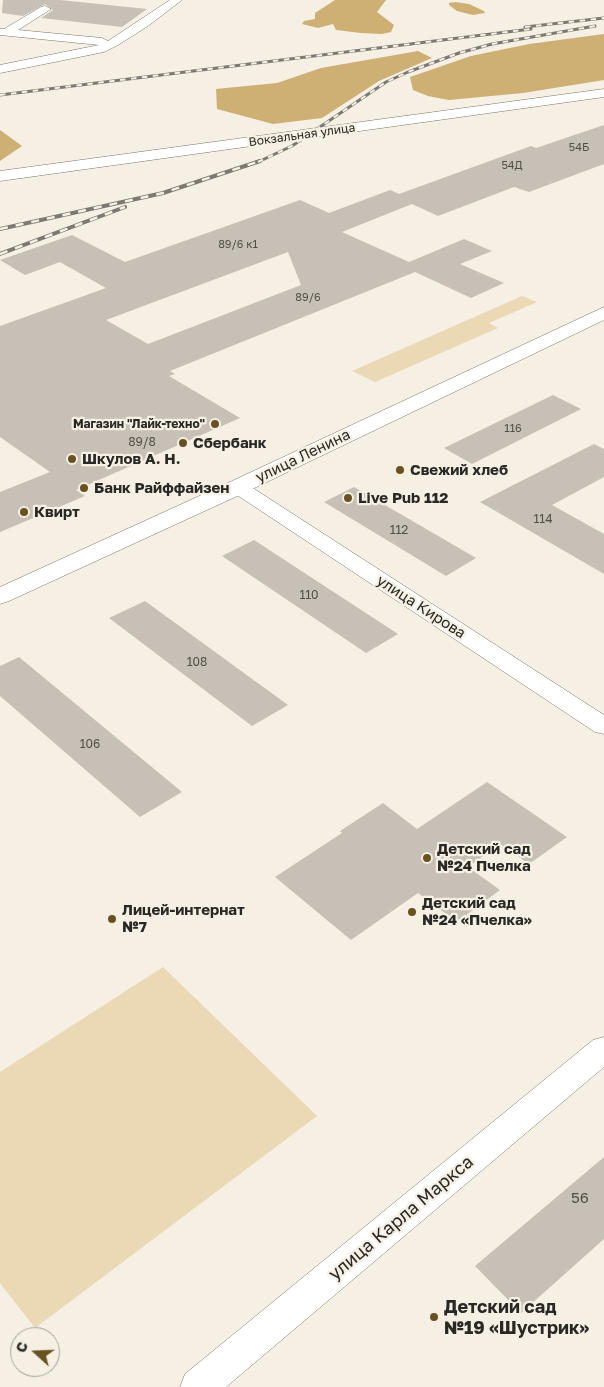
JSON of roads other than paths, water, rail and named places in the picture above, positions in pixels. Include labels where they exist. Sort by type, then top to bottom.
[{"type":"main road","name":"Вокзальная улица","points":[[0,176],[604,93]]},
{"type":"main road","name":"улица Ленина","points":[[0,596],[238,488],[604,313]]},
{"type":"street","points":[[0,69],[83,54],[114,43],[177,0]]},
{"type":"street","points":[[3,32],[45,9]]},
{"type":"street","points":[[3,32],[114,43]]},
{"type":"street","name":"улица Кирова","points":[[238,488],[604,726]]},
{"type":"street","name":"улица Карла Маркса","points":[[198,1387],[604,1049]]},
{"type":"railway","points":[[525,27],[604,18]]},
{"type":"railway","points":[[258,162],[292,146],[386,82],[408,72],[459,53],[492,44],[595,26]]},
{"type":"railway","points":[[0,95],[531,29]]},
{"type":"railway","points":[[0,229],[163,193],[260,161]]},
{"type":"railway","points":[[0,254],[125,207]]},
{"type":"place","name":"Магазин \"Лайк-техно\"","points":[[215,424]]},
{"type":"place","name":"Сбербанк","points":[[183,443]]},
{"type":"place","name":"Шкулов А. Н.","points":[[72,459]]},
{"type":"place","name":"Свежий хлеб","points":[[400,470]]},
{"type":"place","name":"Банк Райффайзен","points":[[84,488]]},
{"type":"place","name":"Live Pub 112","points":[[348,498]]},
{"type":"place","name":"Квирт","points":[[24,512]]},
{"type":"place","name":"Детский сад №24 Пчелка","points":[[427,858]]},
{"type":"place","name":"Детский сад №24 «Пчелка»","points":[[412,912]]},
{"type":"place","name":"Лицей-интернат №7","points":[[112,919]]},
{"type":"place","name":"Детский сад №19 «Шустрик»","points":[[434,1317]]}]
